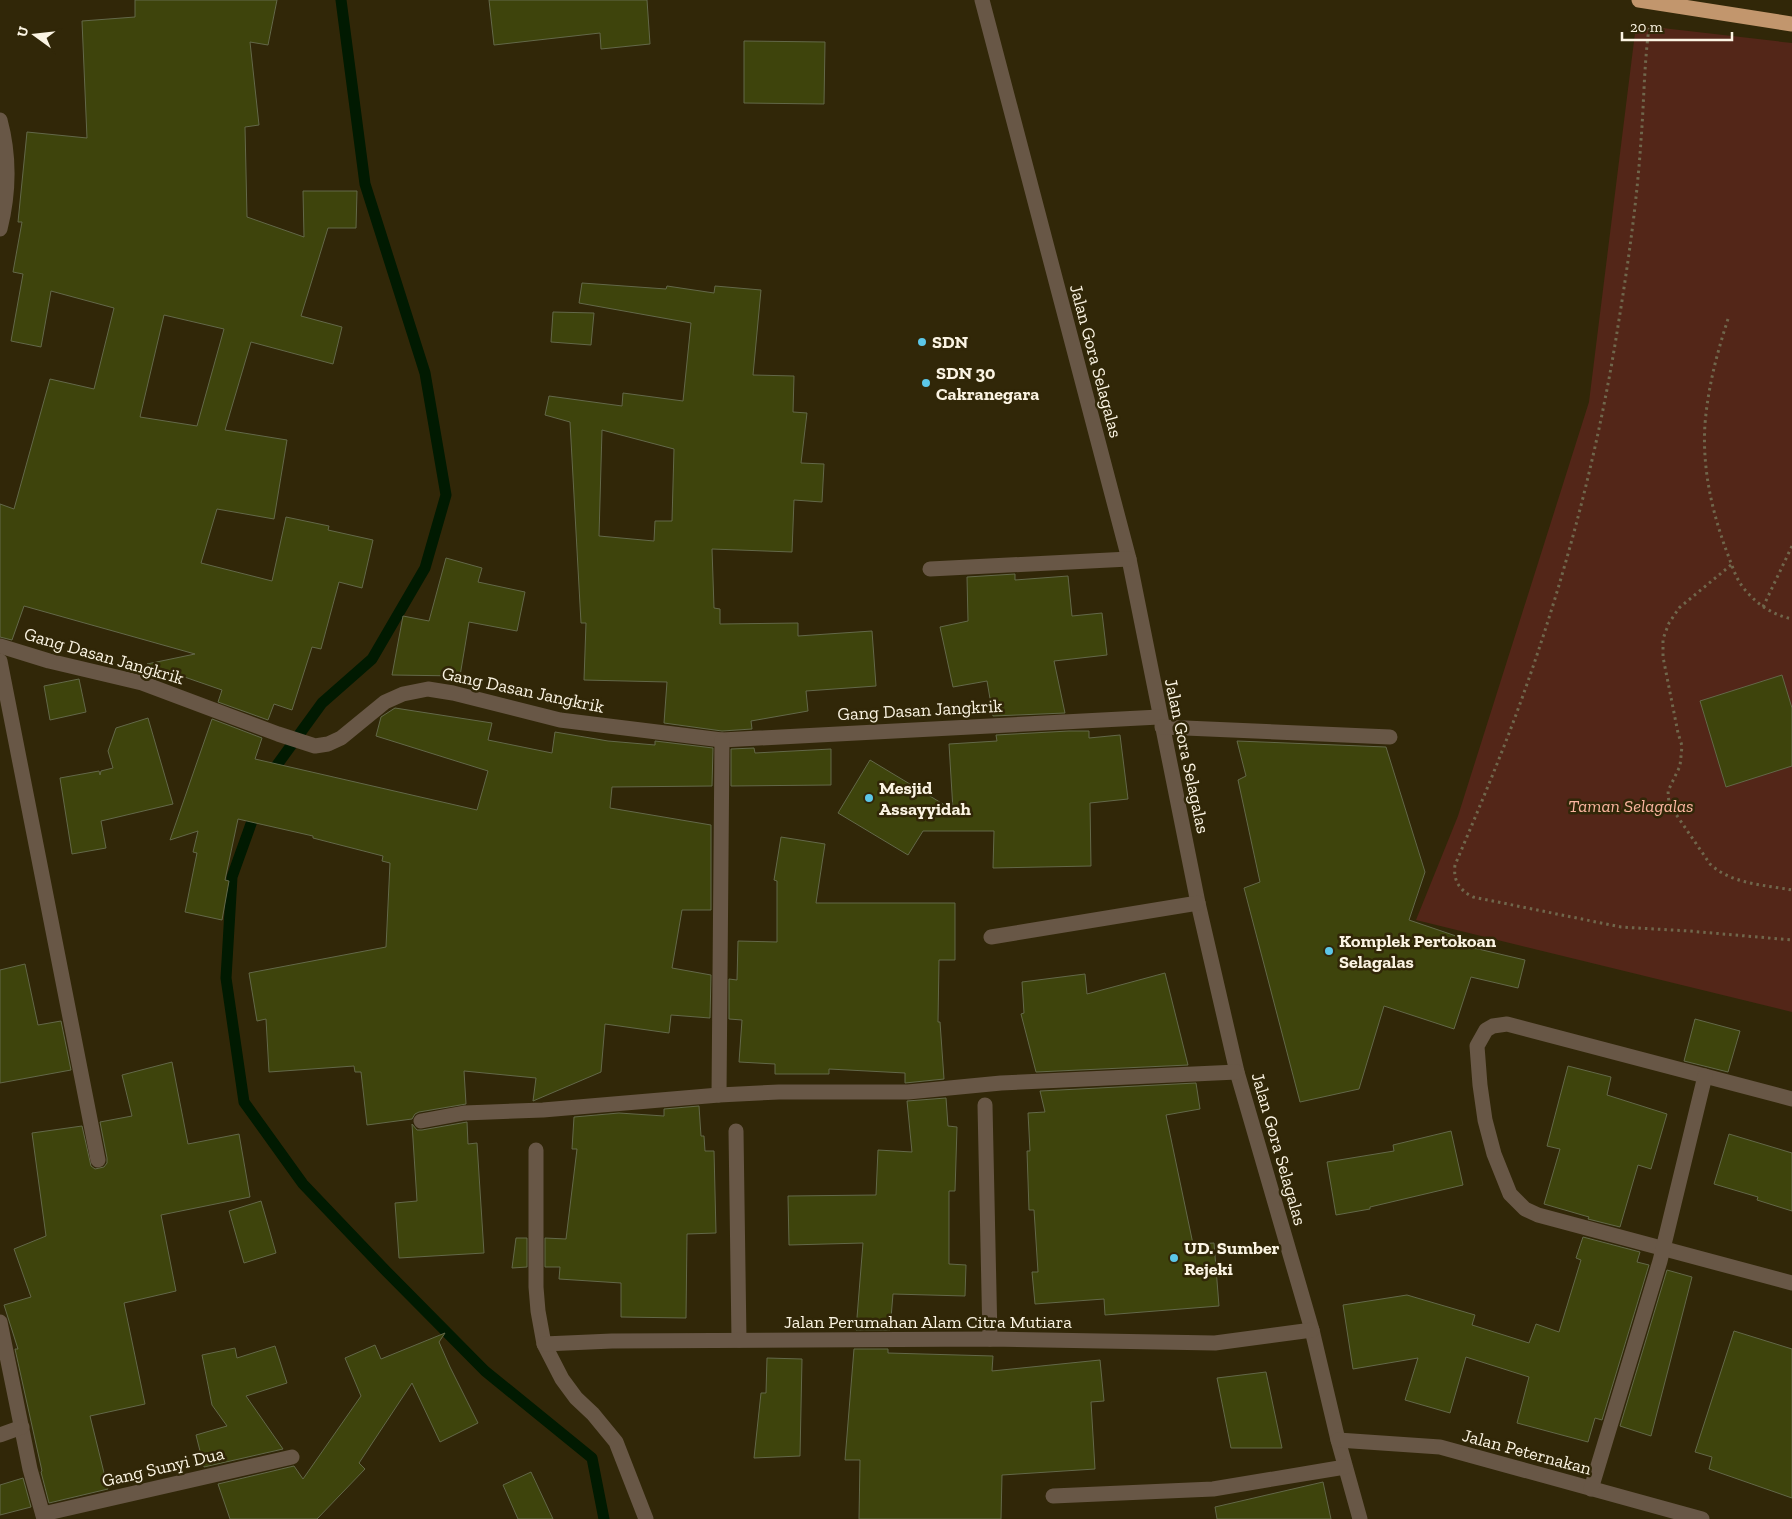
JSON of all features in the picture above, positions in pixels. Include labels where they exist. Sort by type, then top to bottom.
[{"type":"highway","points":[[1646,1],[1792,24]]},
{"type":"street","name":"Jalan Gora Selagalas","points":[[982,0],[1129,559],[1160,722],[1198,904],[1237,1072],[1312,1330],[1338,1440],[1360,1519]]},
{"type":"street","points":[[0,120],[8,159],[5,208],[0,230]]},
{"type":"street","points":[[930,569],[1129,559]]},
{"type":"street","name":"Gang Dasan Jangkrik","points":[[0,646],[49,661],[142,683],[315,746],[328,744],[341,738],[385,702],[403,694],[428,689],[453,693],[560,720],[722,740],[1160,722],[1390,737]]},
{"type":"street","points":[[0,662],[98,1160]]},
{"type":"street","points":[[719,1095],[722,740]]},
{"type":"street","points":[[990,937],[1198,904]]},
{"type":"street","points":[[1792,1099],[1506,1024],[1494,1026],[1486,1030],[1477,1046],[1485,1120],[1494,1154],[1506,1186],[1514,1199],[1525,1209],[1538,1215],[1792,1283]]},
{"type":"street","points":[[421,1121],[464,1113],[543,1110],[719,1095],[779,1092],[908,1092],[1001,1083],[1237,1072]]},
{"type":"street","points":[[1592,1489],[1660,1261],[1705,1076]]},
{"type":"street","points":[[985,1105],[990,1339]]},
{"type":"street","points":[[736,1131],[739,1340]]},
{"type":"street","points":[[536,1150],[536,1287],[544,1344],[571,1392],[616,1442],[646,1519]]},
{"type":"street","points":[[0,1322],[30,1469],[43,1516]]},
{"type":"street","name":"Jalan Perumahan Alam Citra Mutiara","points":[[544,1344],[612,1341],[990,1339],[1215,1343],[1312,1330]]},
{"type":"street","points":[[0,1435],[22,1427]]},
{"type":"street","name":"Jalan Peternakan","points":[[1338,1440],[1440,1447],[1702,1519]]},
{"type":"street","name":"Gang Sunyi Dua","points":[[43,1516],[292,1457]]},
{"type":"street","points":[[1053,1496],[1213,1489],[1345,1467]]},
{"type":"path","points":[[1646,1],[1646,49],[1641,142],[1631,235],[1618,327],[1601,419],[1555,599],[1526,688],[1493,775],[1455,865],[1454,873],[1457,884],[1462,890],[1473,897],[1621,928],[1708,932],[1792,940]]},
{"type":"path","points":[[1728,319],[1717,353],[1709,388],[1705,424],[1706,460],[1711,496],[1719,532],[1740,584],[1763,607],[1792,619]]},
{"type":"path","points":[[1763,607],[1792,546]]},
{"type":"path","points":[[1732,565],[1679,608],[1665,630],[1663,657],[1682,746],[1680,766],[1668,791],[1669,804],[1716,870],[1729,877],[1792,890]]},
{"type":"green space","name":"Taman Selagalas","points":[[1636,25],[1792,43],[1792,1012],[1416,920],[1458,816],[1589,402]]},
{"type":"building","points":[[135,0],[277,0],[268,45],[250,42],[259,125],[245,127],[247,217],[304,237],[303,191],[357,191],[356,228],[328,228],[301,316],[342,327],[333,364],[251,342],[225,430],[287,440],[274,519],[217,509],[201,563],[272,581],[286,517],[329,526],[328,530],[373,540],[362,588],[339,582],[321,649],[312,647],[292,710],[274,704],[268,720],[218,702],[222,690],[147,664],[195,654],[24,606],[12,640],[0,637],[0,504],[14,509],[50,379],[94,389],[114,308],[51,291],[41,347],[11,341],[23,274],[13,272],[22,222],[18,222],[27,132],[87,138],[82,21],[135,17]],"holes":[[[164,315],[224,329],[197,426],[140,417]]]},
{"type":"building","points":[[489,0],[647,0],[650,44],[601,49],[600,33],[494,45]]},
{"type":"building","points":[[744,41],[825,42],[824,104],[744,103]]},
{"type":"building","points":[[582,283],[666,289],[667,286],[714,293],[715,286],[761,290],[753,375],[794,376],[793,412],[807,413],[801,463],[824,464],[822,502],[794,500],[792,552],[712,549],[714,608],[720,609],[720,624],[798,623],[798,636],[872,631],[876,686],[806,691],[808,711],[751,721],[752,729],[722,731],[664,723],[667,682],[584,680],[586,623],[581,623],[570,422],[545,415],[549,396],[622,406],[623,393],[683,401],[691,323],[579,303]],"holes":[[[602,430],[674,449],[672,521],[655,521],[654,541],[599,536]]]},
{"type":"building","points":[[553,312],[594,313],[591,345],[551,342]]},
{"type":"building","points":[[446,558],[482,568],[478,582],[525,592],[517,631],[469,622],[460,676],[392,675],[403,616],[429,621]]},
{"type":"building","points":[[1015,574],[1015,580],[1068,576],[1072,616],[1102,613],[1107,655],[1054,661],[1065,713],[993,716],[987,681],[953,687],[940,627],[968,621],[967,577]]},
{"type":"building","points":[[1782,675],[1792,708],[1792,766],[1726,787],[1700,701]]},
{"type":"building","points":[[79,679],[86,712],[50,720],[44,686]]},
{"type":"building","points":[[395,708],[492,723],[488,740],[552,753],[555,732],[608,741],[655,745],[655,741],[713,748],[712,786],[612,787],[610,808],[711,825],[711,910],[682,910],[672,968],[711,975],[710,1018],[671,1015],[669,1033],[605,1024],[601,1072],[533,1101],[536,1078],[464,1071],[466,1104],[419,1112],[412,1119],[367,1125],[361,1072],[355,1072],[354,1066],[269,1072],[266,1019],[257,1021],[249,973],[386,947],[390,863],[382,861],[383,856],[313,838],[313,836],[238,819],[225,880],[229,881],[222,920],[185,912],[197,853],[193,852],[198,831],[170,840],[212,719],[262,738],[255,759],[477,810],[488,771],[376,736],[381,717]]},
{"type":"building","points":[[148,718],[173,804],[101,821],[106,848],[72,854],[60,778],[99,771],[100,775],[101,771],[113,768],[108,751],[116,728]]},
{"type":"building","points":[[1089,731],[1089,738],[1120,735],[1128,799],[1090,803],[1091,866],[993,868],[994,831],[923,831],[908,855],[838,813],[870,760],[953,810],[949,744],[997,741],[996,735]]},
{"type":"building","points":[[1237,741],[1386,747],[1425,872],[1409,920],[1459,937],[1457,944],[1525,960],[1518,988],[1471,977],[1454,1029],[1384,1006],[1359,1089],[1300,1102],[1244,888],[1260,882],[1238,780],[1246,776]]},
{"type":"building","points":[[754,748],[755,753],[831,749],[831,785],[731,786],[731,749]]},
{"type":"building","points":[[781,837],[825,844],[816,903],[955,903],[955,960],[939,960],[938,1022],[940,1022],[944,1079],[905,1083],[905,1073],[829,1069],[829,1074],[775,1074],[775,1064],[739,1062],[742,1020],[729,1019],[729,979],[737,980],[738,941],[777,942],[777,881],[774,880]]},
{"type":"building","points":[[25,964],[38,1025],[61,1021],[71,1070],[0,1083],[0,970]]},
{"type":"building","points":[[1165,973],[1188,1065],[1036,1072],[1021,1014],[1024,1013],[1022,982],[1085,974],[1087,994]]},
{"type":"building","points":[[1695,1019],[1740,1031],[1728,1072],[1684,1061]]},
{"type":"building","points":[[172,1062],[188,1144],[239,1134],[250,1197],[161,1215],[176,1291],[124,1303],[145,1404],[90,1416],[108,1489],[49,1503],[15,1349],[18,1349],[4,1305],[31,1297],[14,1249],[46,1236],[32,1133],[82,1126],[91,1166],[95,1169],[104,1167],[107,1163],[107,1158],[100,1122],[132,1116],[122,1075]]},
{"type":"building","points":[[1568,1066],[1611,1077],[1607,1095],[1667,1114],[1651,1169],[1638,1165],[1620,1227],[1588,1219],[1589,1217],[1544,1204],[1560,1149],[1547,1146]]},
{"type":"building","points":[[1196,1083],[1200,1109],[1166,1115],[1193,1244],[1214,1243],[1219,1306],[1105,1315],[1104,1299],[1035,1304],[1032,1272],[1038,1272],[1034,1210],[1029,1210],[1027,1151],[1030,1151],[1028,1113],[1045,1112],[1040,1091]]},
{"type":"building","points":[[946,1098],[948,1126],[957,1127],[955,1191],[949,1191],[949,1264],[966,1265],[965,1296],[893,1294],[890,1330],[856,1330],[863,1243],[789,1245],[788,1196],[876,1195],[878,1150],[912,1152],[907,1101]]},
{"type":"building","points":[[699,1106],[701,1136],[704,1136],[705,1151],[714,1151],[716,1233],[687,1234],[686,1318],[621,1317],[621,1283],[559,1279],[560,1267],[545,1267],[545,1238],[566,1239],[577,1149],[572,1149],[574,1117],[619,1113],[664,1116],[664,1109]]},
{"type":"building","points":[[467,1122],[468,1144],[477,1143],[484,1253],[399,1258],[395,1203],[417,1201],[412,1124],[417,1130],[422,1130]]},
{"type":"building","points":[[1451,1131],[1463,1185],[1370,1207],[1370,1209],[1336,1215],[1327,1162],[1394,1151],[1393,1145]]},
{"type":"building","points":[[1729,1134],[1792,1153],[1792,1211],[1757,1200],[1758,1197],[1714,1184]]},
{"type":"building","points":[[261,1201],[276,1253],[244,1263],[229,1211]]},
{"type":"building","points":[[1583,1237],[1640,1252],[1637,1262],[1649,1265],[1602,1420],[1595,1418],[1588,1442],[1517,1423],[1529,1377],[1466,1357],[1450,1413],[1405,1400],[1418,1358],[1353,1369],[1343,1305],[1407,1295],[1475,1315],[1472,1325],[1529,1343],[1536,1324],[1559,1332],[1581,1260],[1576,1258]]},
{"type":"building","points":[[516,1238],[527,1238],[527,1267],[512,1268]]},
{"type":"building","points":[[1667,1270],[1692,1277],[1651,1436],[1620,1426]]},
{"type":"building","points":[[1734,1331],[1792,1349],[1792,1498],[1709,1469],[1712,1457],[1695,1452]]},
{"type":"building","points":[[445,1333],[439,1342],[478,1423],[440,1442],[412,1383],[359,1463],[365,1469],[317,1519],[230,1519],[218,1484],[294,1466],[303,1479],[361,1396],[345,1358],[375,1345],[381,1359]]},
{"type":"building","points":[[275,1346],[287,1383],[246,1396],[283,1449],[204,1467],[196,1435],[227,1426],[212,1405],[202,1355],[235,1348],[237,1358]]},
{"type":"building","points":[[854,1349],[888,1349],[888,1353],[993,1356],[992,1371],[1100,1360],[1104,1401],[1091,1402],[1095,1469],[1002,1475],[1001,1519],[859,1519],[860,1460],[845,1460]]},
{"type":"building","points":[[767,1358],[802,1359],[800,1456],[754,1458],[761,1393],[766,1393]]},
{"type":"building","points":[[1266,1372],[1282,1448],[1231,1448],[1217,1378]]},
{"type":"building","points":[[531,1472],[553,1519],[518,1519],[503,1485]]},
{"type":"building","points":[[23,1478],[31,1507],[0,1515],[0,1485]]},
{"type":"building","points":[[1323,1482],[1331,1519],[1217,1519],[1215,1507]]},
{"type":"waterway","points":[[269,776],[322,703],[372,659],[425,568],[446,495],[425,373],[365,184],[341,0]]},
{"type":"waterway","points":[[257,807],[232,877],[226,978],[244,1102],[303,1184],[386,1271],[485,1371],[592,1458],[604,1519]]},
{"type":"place","name":"SDN","points":[[922,342]]},
{"type":"place","name":"SDN 30 Cakranegara","points":[[926,383]]},
{"type":"place","name":"Mesjid Assayyidah","points":[[869,798]]},
{"type":"place","name":"Komplek Pertokoan Selagalas","points":[[1329,951]]},
{"type":"place","name":"UD. Sumber Rejeki","points":[[1174,1258]]}]
